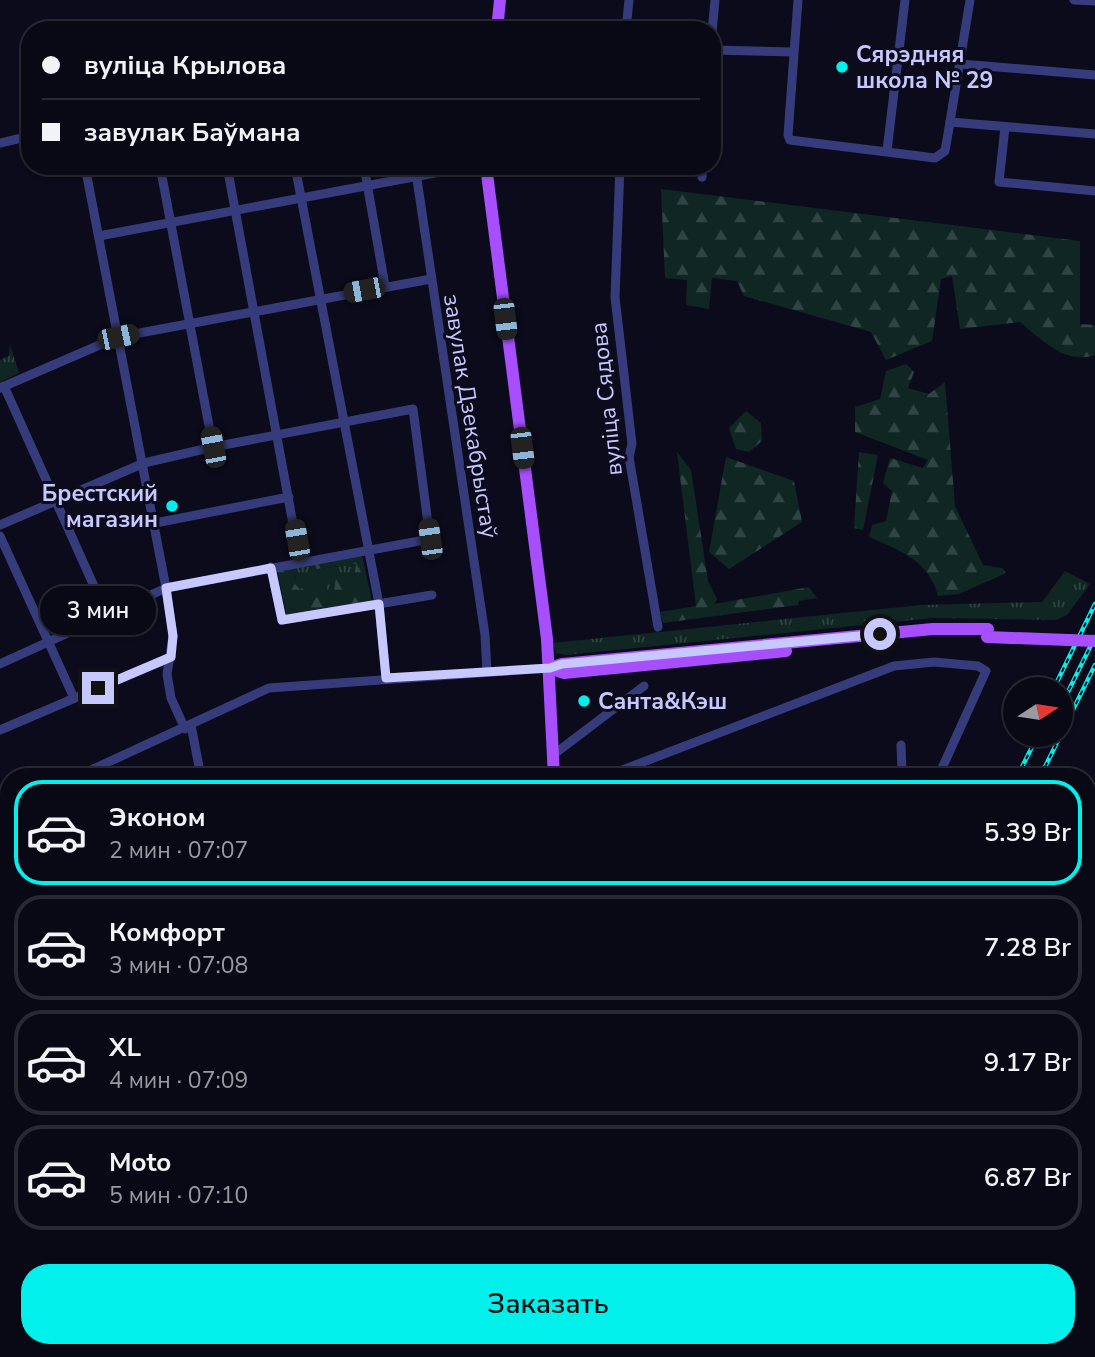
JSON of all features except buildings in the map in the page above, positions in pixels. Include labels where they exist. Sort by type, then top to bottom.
[{"type":"main road","points":[[498,21],[500,0]]},
{"type":"main road","points":[[487,175],[550,668],[554,768]]},
{"type":"main road","points":[[550,668],[564,673],[987,633],[1095,633]]},
{"type":"main road","points":[[987,633],[1095,641]]},
{"type":"street","points":[[627,21],[629,0]]},
{"type":"street","points":[[713,21],[715,0]]},
{"type":"street","points":[[798,0],[790,140],[939,157],[945,151],[970,0]]},
{"type":"street","points":[[887,151],[905,0]]},
{"type":"street","points":[[1074,0],[1095,1]]},
{"type":"street","points":[[721,50],[793,52]]},
{"type":"street","points":[[961,64],[1095,75]]},
{"type":"street","points":[[950,122],[1095,134]]},
{"type":"street","points":[[1005,127],[999,182],[1095,191]]},
{"type":"street","points":[[0,143],[21,138]]},
{"type":"street","points":[[87,175],[166,588],[173,636],[167,674],[171,698],[188,727],[199,768]]},
{"type":"street","points":[[162,175],[213,447]]},
{"type":"street","points":[[229,175],[300,562]]},
{"type":"street","points":[[297,175],[379,604],[386,678]]},
{"type":"street","points":[[365,175],[385,286]]},
{"type":"street","points":[[99,236],[367,186],[403,175]]},
{"type":"street","name":"завулак Дзекабрыстаў","points":[[417,175],[485,635],[487,672]]},
{"type":"street","name":"вуліца Сядова","points":[[620,175],[615,297],[632,444],[629,457],[658,627]]},
{"type":"street","points":[[107,615],[57,500],[2,387],[118,337],[431,279]]},
{"type":"street","points":[[0,525],[144,463],[277,434],[412,409],[430,539],[166,588],[0,664]]},
{"type":"street","points":[[155,523],[289,497]]},
{"type":"street","points":[[0,536],[74,698]]},
{"type":"street","points":[[271,568],[282,620],[432,595]]},
{"type":"street","points":[[0,730],[171,657]]},
{"type":"street","points":[[627,768],[879,670],[934,662],[978,666],[986,671],[942,768]]},
{"type":"street","points":[[96,768],[269,688],[550,668]]},
{"type":"street","points":[[553,755],[644,686]]},
{"type":"street","points":[[901,745],[902,768]]},
{"type":"green space","points":[[661,189],[1080,241],[1080,324],[1095,325],[1095,355],[1074,357],[1064,354],[1045,343],[1020,322],[960,329],[952,276],[941,279],[932,341],[886,360],[871,332],[744,296],[737,281],[712,278],[709,309],[686,305],[687,280],[665,278]]},
{"type":"green space","points":[[10,345],[19,373],[0,382],[0,360],[9,356]]},
{"type":"green space","points":[[906,364],[914,372],[908,388],[929,394],[945,382],[955,506],[983,565],[1002,568],[1006,573],[959,594],[938,596],[928,573],[920,565],[902,552],[869,537],[872,525],[886,521],[892,491],[883,483],[890,458],[923,468],[928,460],[855,432],[855,407],[880,399],[886,371]]},
{"type":"green space","points":[[746,411],[761,423],[762,441],[749,452],[736,449],[729,428]]},
{"type":"green space","points":[[677,452],[691,470],[708,581],[717,599],[714,604],[809,587],[817,598],[799,601],[798,605],[663,623],[660,612],[696,606]]},
{"type":"green space","points":[[859,452],[878,455],[863,530],[854,528]]},
{"type":"green space","points":[[726,457],[794,481],[802,522],[729,569],[709,552]]},
{"type":"green space","points":[[362,555],[372,602],[287,617],[277,570],[297,566],[295,584],[300,589],[325,579],[328,592],[334,593],[336,576],[354,576],[356,564],[317,569],[314,563]]},
{"type":"green space","points":[[314,563],[318,569],[356,564],[354,576],[334,593],[300,589],[295,584],[297,566]]},
{"type":"green space","points":[[1065,571],[1090,584],[1067,615],[1056,620],[933,618],[566,655],[556,653],[552,643],[921,605],[1042,602]]},
{"type":"railway","points":[[1059,677],[1095,604]]},
{"type":"railway","points":[[1073,682],[1095,637]]},
{"type":"railway","points":[[1045,767],[1095,665]]},
{"type":"railway","points":[[1022,768],[1032,747]]},
{"type":"place","name":"Сярэдняя школа № 29","points":[[842,67]]},
{"type":"place","name":"Брестский магазин","points":[[172,506]]},
{"type":"place","name":"Санта&Кэш","points":[[584,701]]},
{"type":"route","points":[[98,688],[171,657],[173,636],[166,588],[271,568],[282,620],[379,604],[386,678],[550,668],[562,664],[880,634]]}]
